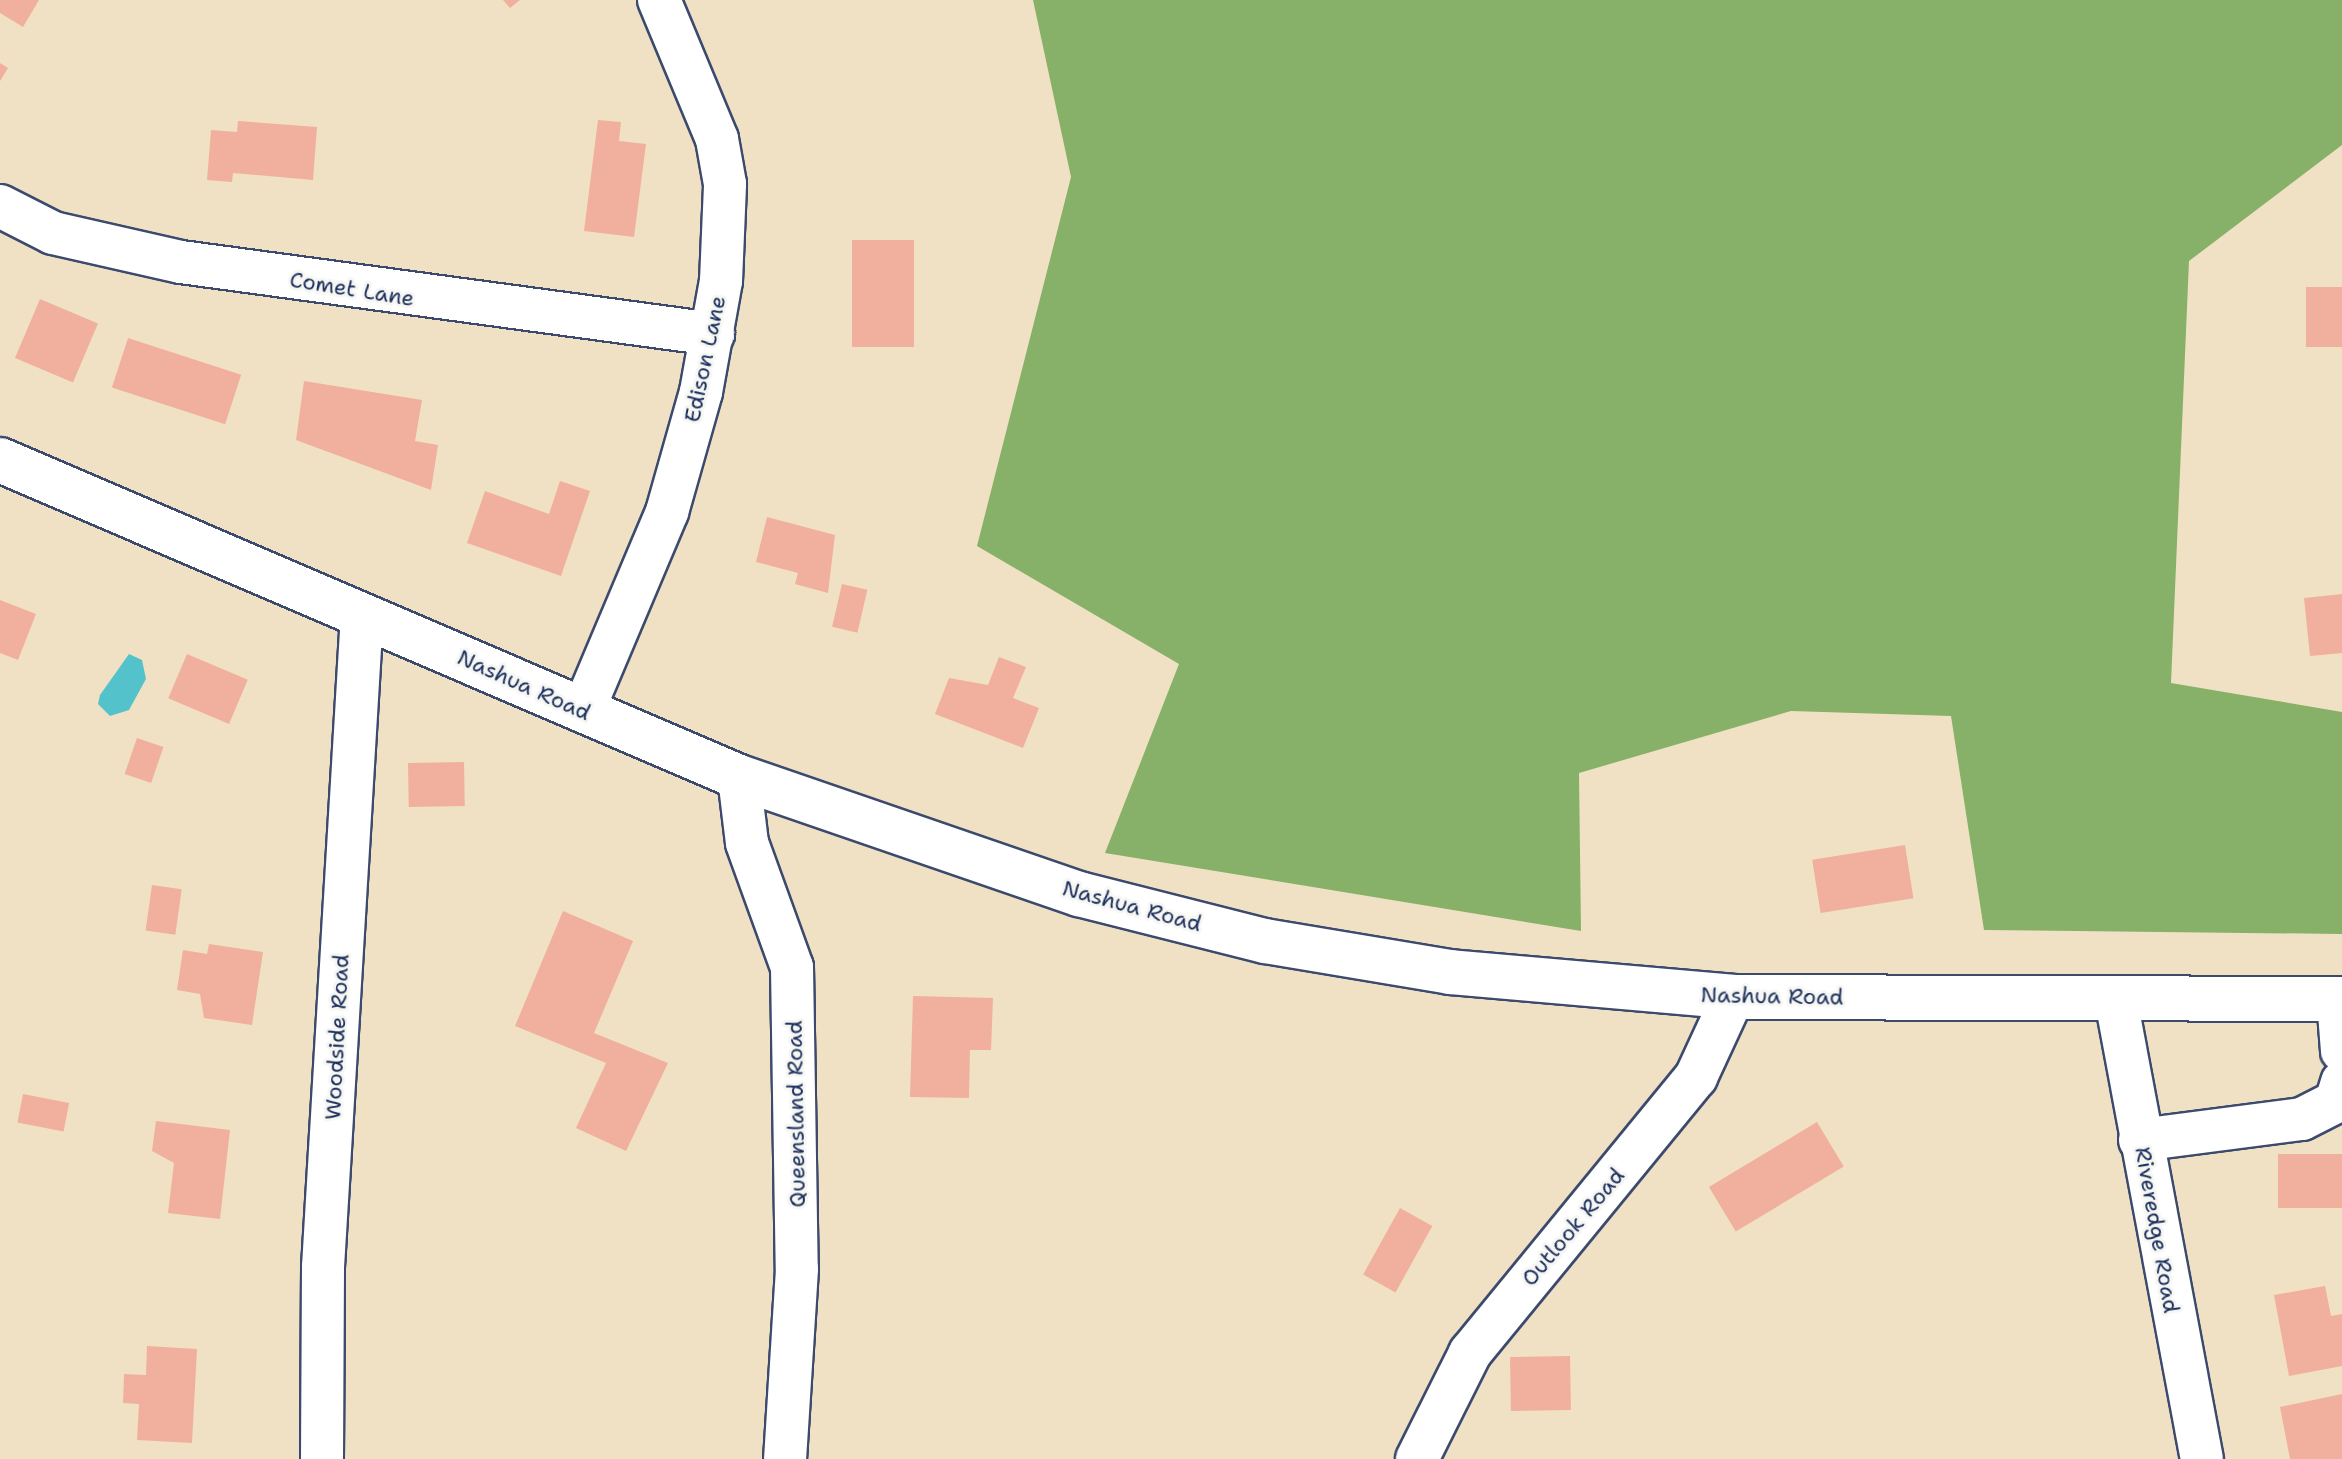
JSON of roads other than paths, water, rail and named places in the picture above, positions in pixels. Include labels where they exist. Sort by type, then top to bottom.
[{"type":"main road","name":"Nashua Road","points":[[0,460],[739,777],[1053,885],[1265,941],[1450,972],[1733,997],[2340,999]]},
{"type":"street","name":"Edison Lane","points":[[583,711],[667,512],[713,334],[725,184],[703,93],[659,0]]},
{"type":"street","name":"Comet Lane","points":[[0,206],[53,233],[181,262],[713,334]]},
{"type":"street","name":"Woodside Road","points":[[322,1459],[323,1267],[362,615]]},
{"type":"street","name":"Queensland Road","points":[[739,777],[747,843],[792,967],[797,1269],[785,1459]]},
{"type":"street","name":"Outlook Road","points":[[1417,1459],[1470,1353],[1696,1077],[1733,997]]},
{"type":"street","points":[[2340,999],[2342,1051]]},
{"type":"street","name":"Riveredge Road","points":[[2116,1000],[2202,1459]]},
{"type":"street","points":[[2140,1140],[2302,1119],[2336,1102],[2342,1082]]},
{"type":"water","points":[[129,654],[142,660],[146,679],[129,710],[110,716],[98,704],[100,695]]}]
